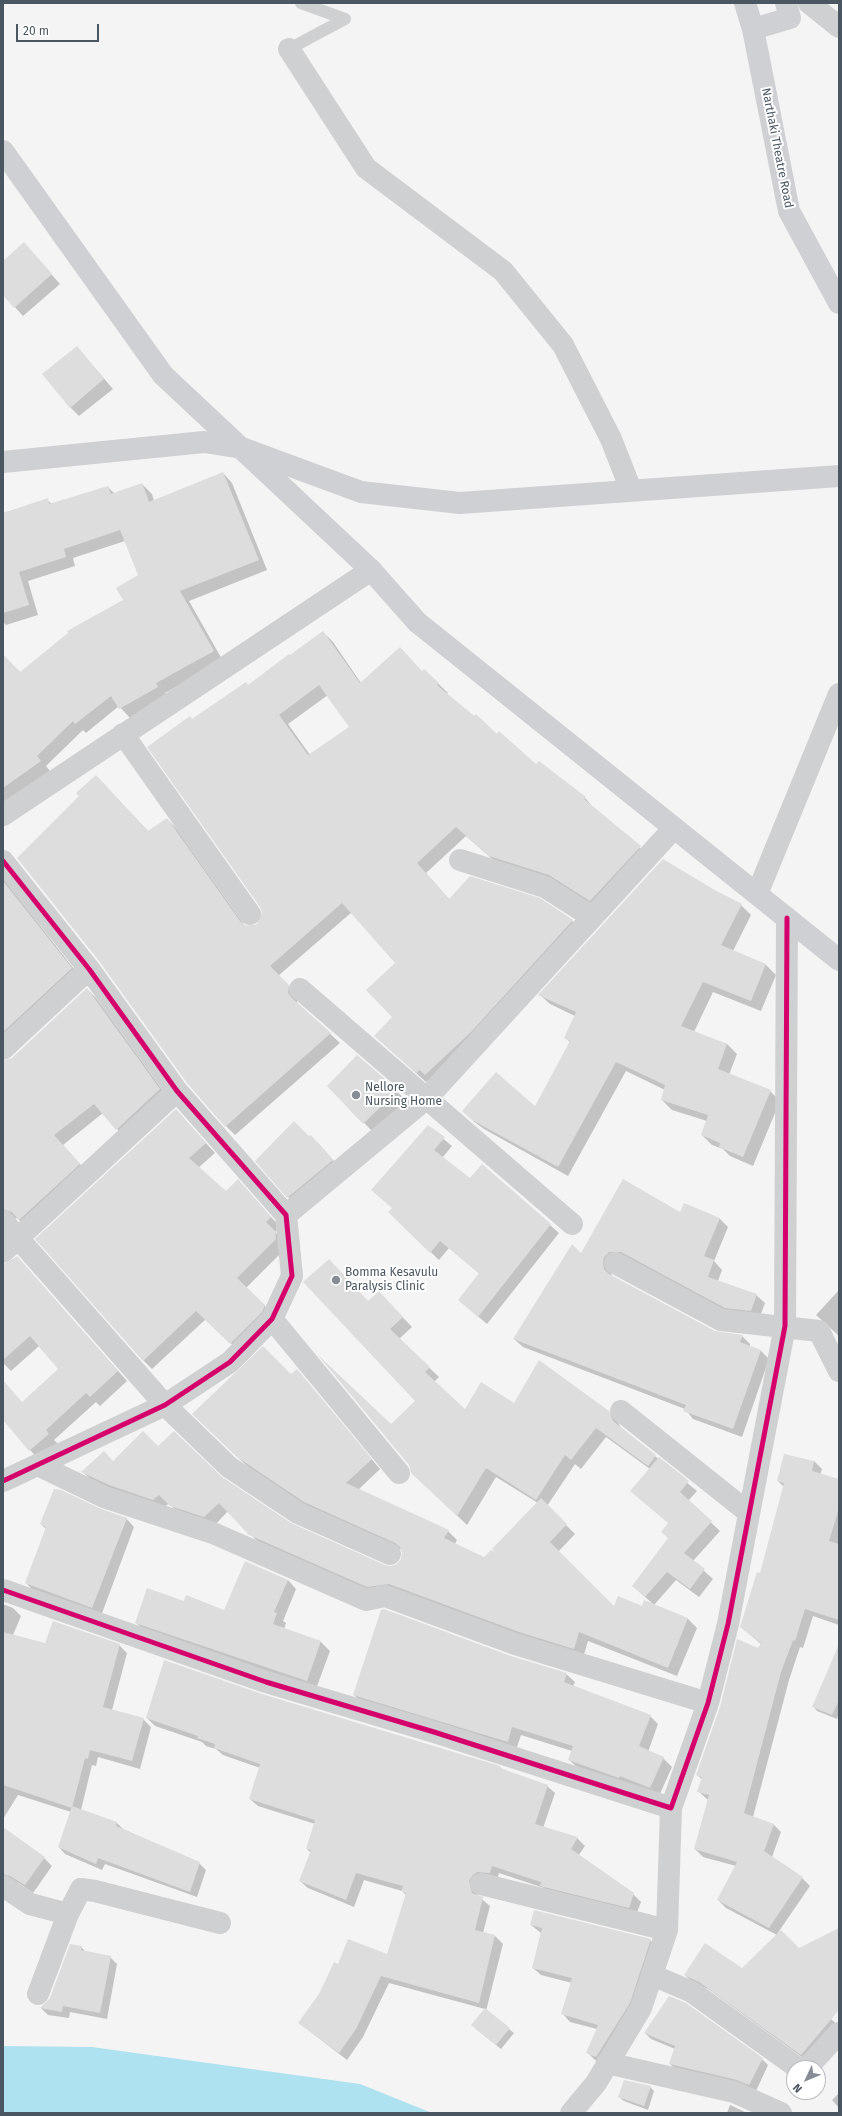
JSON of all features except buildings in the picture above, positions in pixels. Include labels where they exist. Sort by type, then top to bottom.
[{"type":"street","name":"Narthaki Theatre Road","points":[[745,3],[753,30],[789,211],[839,303]]},
{"type":"street","points":[[753,30],[790,18],[786,3]]},
{"type":"street","points":[[809,3],[839,27]]},
{"type":"street","points":[[289,49],[366,168],[503,271],[563,345],[611,439],[631,490]]},
{"type":"street","points":[[3,151],[163,375],[371,570],[417,622],[839,960]]},
{"type":"street","points":[[3,462],[204,442],[242,448],[361,492],[460,503],[839,476]]},
{"type":"street","points":[[3,815],[371,570]]},
{"type":"street","points":[[757,894],[839,694]]},
{"type":"street","points":[[123,734],[250,914]]},
{"type":"street","points":[[286,1215],[426,1098],[674,828]]},
{"type":"street","points":[[460,860],[545,887],[592,918]]},
{"type":"street","points":[[3,861],[89,969],[177,1091],[286,1215],[292,1276],[272,1319],[230,1362],[165,1405],[3,1481]]},
{"type":"street","points":[[571,2113],[596,2083],[641,2008],[667,1930],[671,1808],[708,1703],[728,1624],[785,1326],[787,918]]},
{"type":"street","points":[[3,1049],[89,969]]},
{"type":"street","points":[[300,989],[572,1224]]},
{"type":"street","points":[[10,1245],[177,1091]]},
{"type":"street","points":[[3,1221],[10,1245],[165,1405],[229,1467],[298,1513],[390,1554]]},
{"type":"street","points":[[615,1263],[721,1320],[819,1331],[839,1371]]},
{"type":"street","points":[[272,1319],[399,1473]]},
{"type":"street","points":[[621,1411],[749,1513]]},
{"type":"street","points":[[38,1465],[104,1497],[213,1533],[366,1600],[385,1596],[515,1644],[708,1703]]},
{"type":"street","points":[[3,1590],[266,1682],[434,1732],[671,1808]]},
{"type":"street","points":[[481,1884],[667,1930]]},
{"type":"street","points":[[3,1886],[30,1904],[68,1914]]},
{"type":"street","points":[[38,1994],[68,1914],[81,1889],[95,1891],[220,1923]]},
{"type":"street","points":[[652,1975],[692,1992],[787,2060]]},
{"type":"street","points":[[814,2060],[839,2033]]},
{"type":"street","points":[[608,2063],[734,2092],[780,2113]]},
{"type":"lane","points":[[289,49],[345,19],[301,3]]},
{"type":"water","points":[[3,2046],[92,2047],[360,2084],[432,2113],[3,2113]]},
{"type":"cycle path","points":[[3,861],[89,969],[177,1091],[286,1215],[292,1276],[272,1319],[230,1362],[165,1405],[3,1481]]},
{"type":"cycle path","points":[[3,1590],[266,1682],[434,1732],[671,1808],[708,1703],[728,1624],[785,1326],[787,918]]},
{"type":"place","name":"Nellore Nursing Home","points":[[356,1095]]},
{"type":"place","name":"Bomma Kesavulu Paralysis Clinic","points":[[336,1280]]}]
